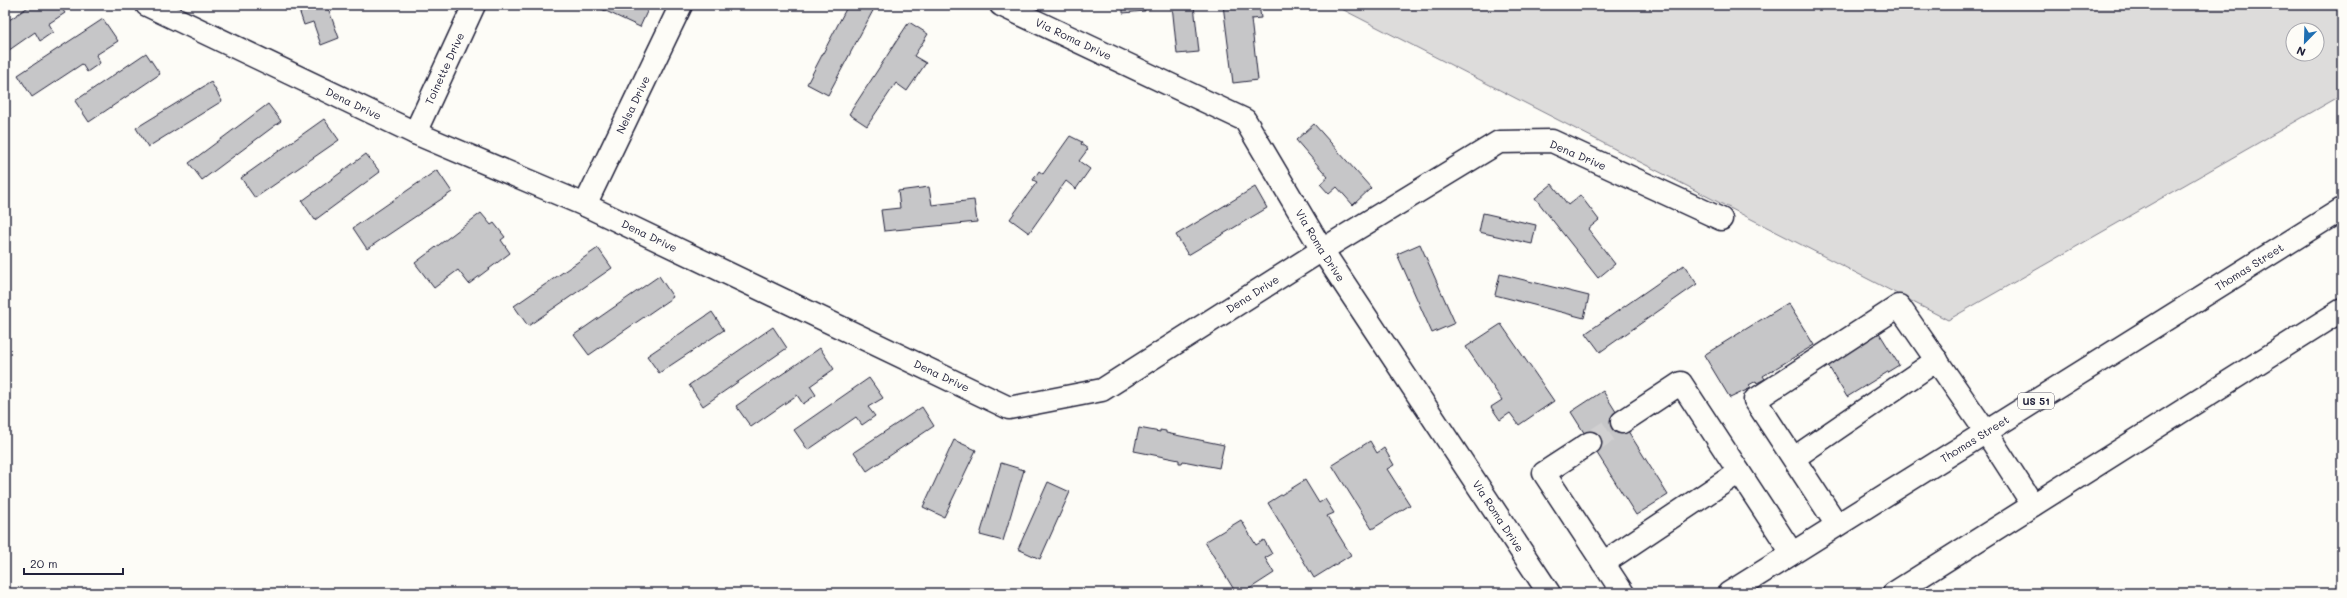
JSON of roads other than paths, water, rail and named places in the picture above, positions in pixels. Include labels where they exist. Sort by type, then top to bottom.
[{"type":"main road","name":"Dena Drive","points":[[147,5],[415,133],[585,205],[1009,408],[1102,390],[1322,250],[1499,142],[1552,141],[1721,219]]},
{"type":"main road","name":"Toinette Drive","points":[[415,133],[474,5]]},
{"type":"main road","name":"Nelsa Drive","points":[[585,205],[680,5]]},
{"type":"main road","name":"Via Roma Drive","points":[[1001,5],[1245,120],[1322,250],[1549,593]]},
{"type":"main road","name":"Thomas Street","points":[[1729,593],[2342,209]]},
{"type":"main road","points":[[1838,525],[1755,400],[1899,306],[1986,432],[2033,505]]},
{"type":"main road","points":[[1894,593],[2342,310]]},
{"type":"main road","points":[[1794,458],[1937,360]]},
{"type":"main road","points":[[1622,422],[1681,383],[1792,553]]},
{"type":"main road","points":[[1590,443],[1544,473],[1623,593]]},
{"type":"main road","points":[[1603,563],[1739,472]]},
{"type":"tunnel","points":[[1590,443],[1622,422]]}]
